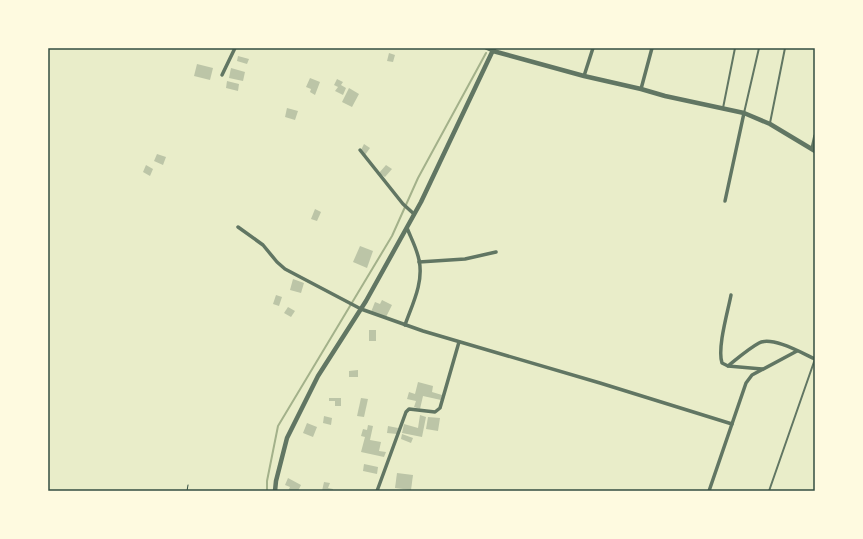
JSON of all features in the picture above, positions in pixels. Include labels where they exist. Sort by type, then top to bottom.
[{"type":"street","points":[[222,75],[235,48]]},
{"type":"street","points":[[486,48],[584,76],[665,96],[744,113],[770,124],[814,150],[815,136]]},
{"type":"street","points":[[584,76],[593,48]]},
{"type":"street","points":[[641,89],[652,48]]},
{"type":"street","points":[[276,491],[276,481],[287,438],[318,376],[407,228],[494,50]]},
{"type":"street","points":[[725,201],[744,113]]},
{"type":"street","points":[[360,150],[403,204],[413,213]]},
{"type":"street","points":[[238,227],[263,245],[285,269],[359,308],[405,325],[459,342],[732,424]]},
{"type":"street","points":[[405,325],[417,292],[420,273],[419,262],[407,228]]},
{"type":"street","points":[[419,262],[465,259],[496,252]]},
{"type":"street","points":[[731,295],[720,356],[722,363],[728,366],[764,369]]},
{"type":"street","points":[[728,366],[759,342],[766,340],[775,342],[815,359]]},
{"type":"street","points":[[376,491],[406,412],[409,409],[414,409],[435,412],[440,408],[459,342]]},
{"type":"street","points":[[708,491],[746,383],[752,375],[797,351]]},
{"type":"lane","points":[[723,109],[735,48]]},
{"type":"lane","points":[[744,113],[759,48]]},
{"type":"lane","points":[[770,124],[785,48]]},
{"type":"lane","points":[[769,491],[815,359]]},
{"type":"path","points":[[187,491],[188,484]]},
{"type":"building","points":[[389,53],[395,55],[393,62],[387,61]]},
{"type":"building","points":[[238,56],[249,59],[247,64],[237,61]]},
{"type":"building","points":[[197,64],[213,68],[210,80],[194,76]]},
{"type":"building","points":[[231,68],[245,72],[243,81],[229,78]]},
{"type":"building","points":[[310,78],[320,82],[315,95],[310,92],[311,89],[306,87]]},
{"type":"building","points":[[337,79],[343,82],[341,85],[346,88],[343,95],[335,91],[338,87],[334,85]]},
{"type":"building","points":[[227,81],[239,84],[238,91],[226,88]]},
{"type":"building","points":[[349,88],[359,94],[352,107],[342,102]]},
{"type":"building","points":[[287,108],[298,111],[295,120],[285,117]]},
{"type":"building","points":[[364,144],[370,148],[365,155],[360,152]]},
{"type":"building","points":[[157,154],[166,157],[163,165],[154,161]]},
{"type":"building","points":[[146,165],[153,169],[150,176],[143,172]]},
{"type":"building","points":[[386,165],[392,169],[385,177],[379,173]]},
{"type":"building","points":[[315,209],[321,212],[317,221],[311,219]]},
{"type":"building","points":[[360,246],[373,251],[367,268],[353,262]]},
{"type":"building","points":[[293,279],[304,283],[301,293],[290,290]]},
{"type":"building","points":[[276,295],[282,297],[279,306],[273,304]]},
{"type":"building","points":[[382,300],[392,305],[385,319],[371,312],[375,302],[380,304]]},
{"type":"building","points":[[288,307],[295,311],[291,317],[284,313]]},
{"type":"building","points":[[369,330],[376,330],[376,341],[369,341]]},
{"type":"building","points":[[358,370],[358,377],[349,377],[349,371]]},
{"type":"building","points":[[418,382],[433,386],[432,392],[442,395],[441,400],[423,396],[420,409],[414,407],[416,401],[407,399],[409,392],[415,394]]},
{"type":"building","points":[[329,398],[341,398],[341,406],[335,406],[335,401],[329,401]]},
{"type":"building","points":[[361,398],[368,399],[364,417],[357,416]]},
{"type":"building","points":[[420,415],[426,417],[422,437],[402,433],[404,424],[418,428]]},
{"type":"building","points":[[324,416],[332,418],[331,425],[323,423]]},
{"type":"building","points":[[428,417],[440,418],[438,431],[426,429]]},
{"type":"building","points":[[307,423],[317,427],[313,437],[303,433]]},
{"type":"building","points":[[368,425],[373,426],[370,440],[381,442],[379,451],[386,452],[384,457],[361,452],[365,437],[361,436],[363,429],[367,430]]},
{"type":"building","points":[[388,426],[398,428],[397,434],[387,433]]},
{"type":"building","points":[[402,434],[413,438],[411,443],[401,439]]},
{"type":"building","points":[[364,464],[378,467],[377,474],[363,471]]},
{"type":"building","points":[[397,473],[413,475],[411,490],[395,488]]},
{"type":"building","points":[[288,478],[301,485],[298,491],[288,491],[290,487],[285,485]]},
{"type":"building","points":[[324,482],[330,483],[328,488],[333,489],[333,491],[322,491]]},
{"type":"waterway","points":[[267,491],[267,481],[278,426],[392,236],[418,178],[486,53]]}]
